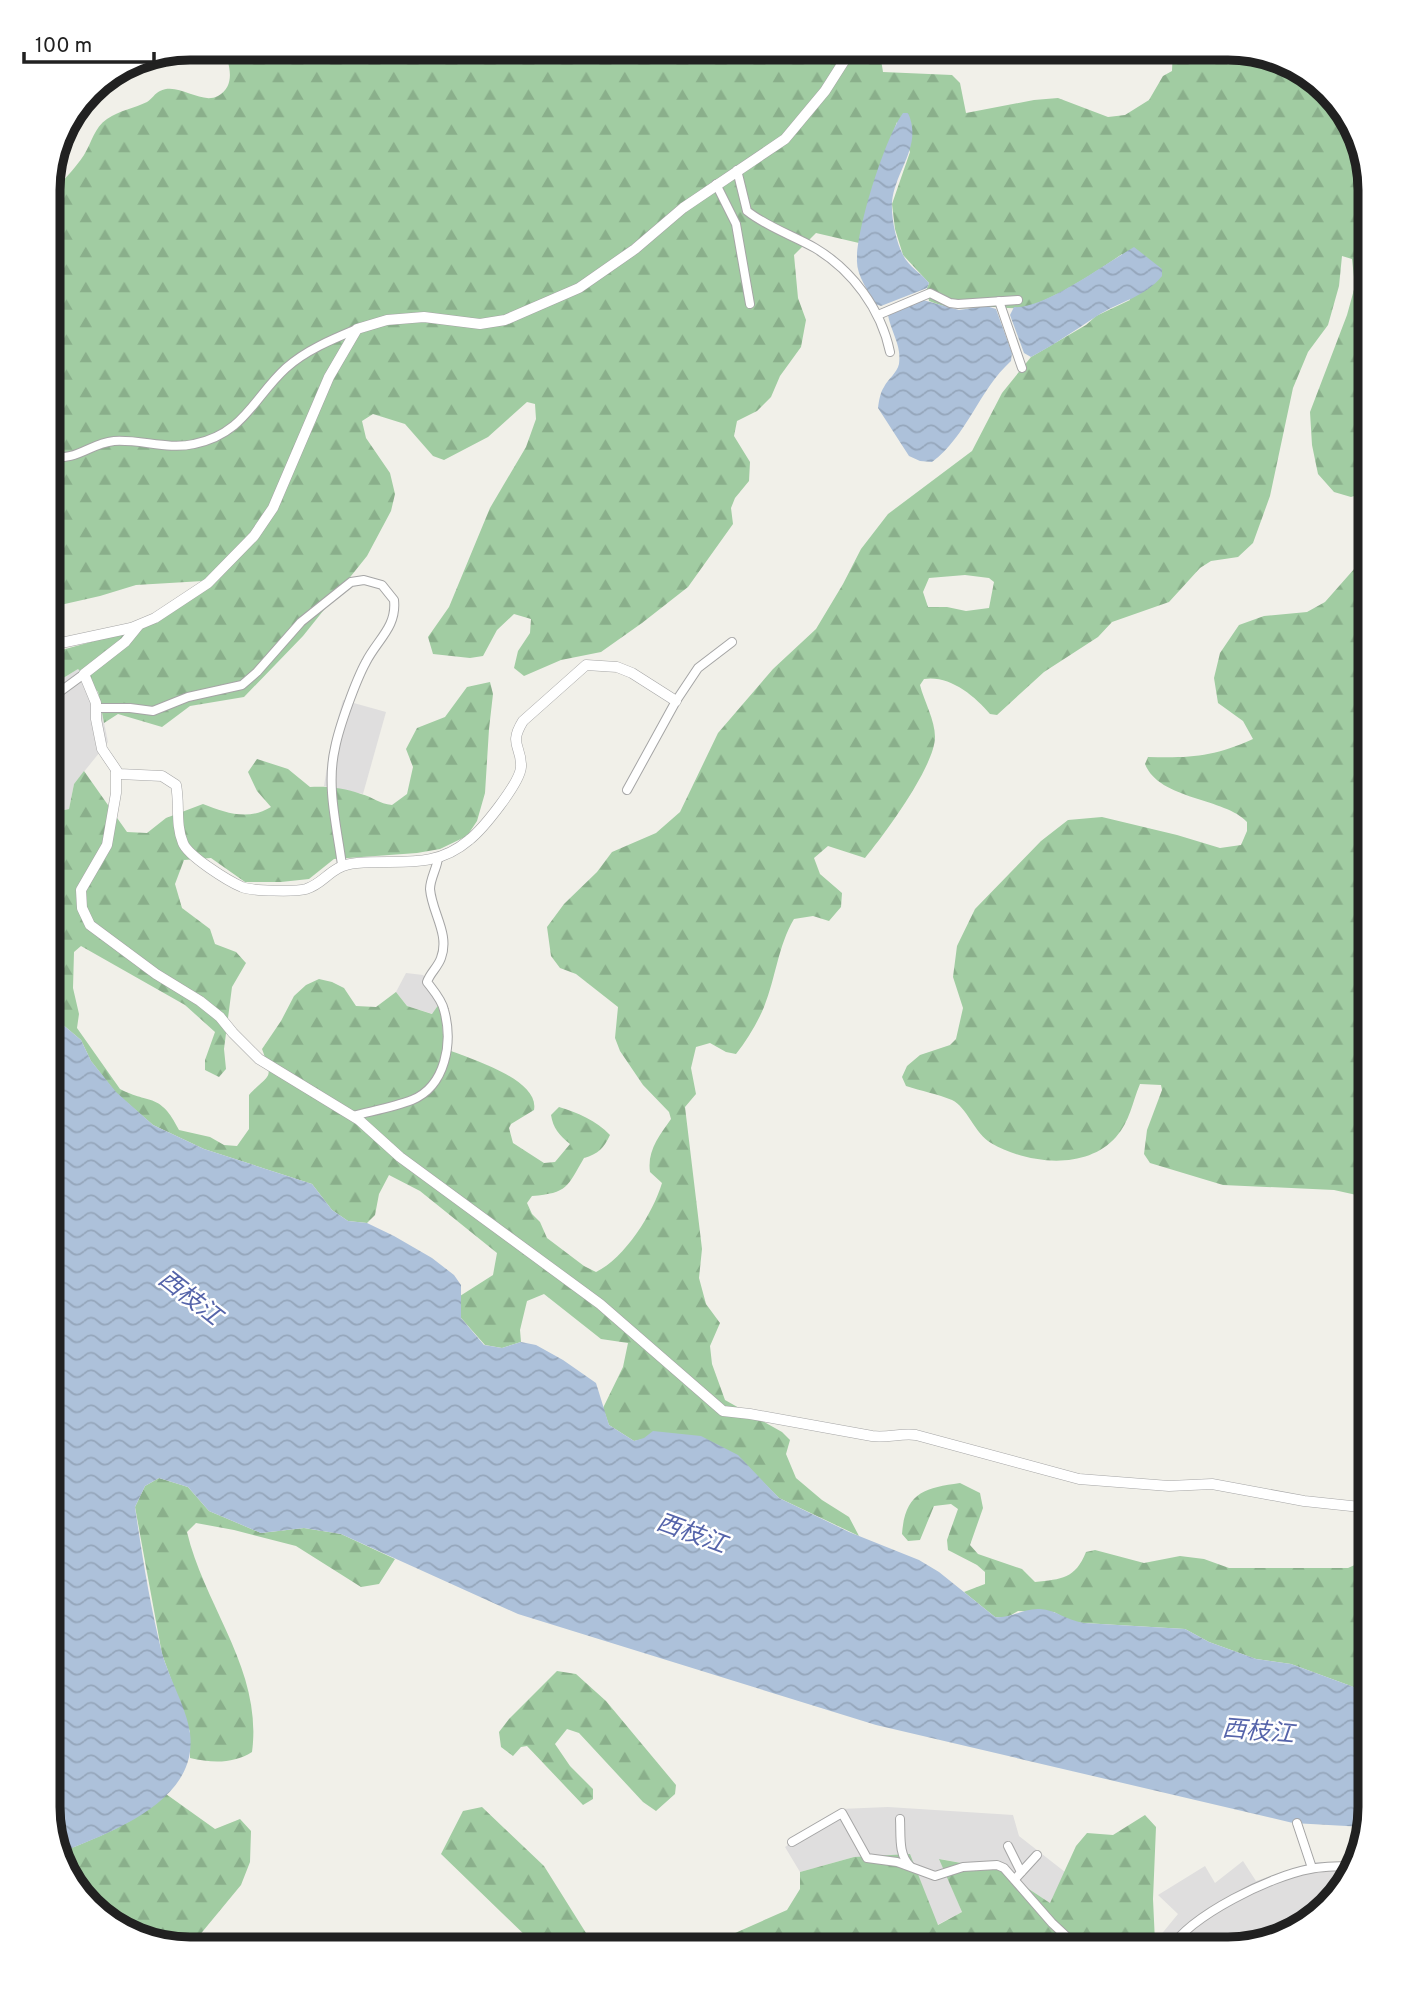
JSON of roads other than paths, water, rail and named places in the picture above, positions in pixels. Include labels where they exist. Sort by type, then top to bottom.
[{"type":"street","points":[[60,459],[88,452],[105,442],[121,440],[194,444],[222,434],[243,419],[286,368],[331,340],[357,329],[387,320],[424,317],[481,324],[505,320],[579,288],[635,249],[682,208],[785,139],[825,90],[845,60]]},
{"type":"street","points":[[737,170],[747,211],[827,256],[846,272],[878,315],[886,332],[890,352]]},
{"type":"street","points":[[716,184],[736,223],[750,304]]},
{"type":"street","points":[[878,315],[930,293],[950,303],[1018,300]]},
{"type":"street","points":[[999,301],[1023,368]]},
{"type":"street","points":[[60,643],[138,625],[155,618],[208,583],[254,536],[273,508],[328,377],[357,329]]},
{"type":"street","points":[[96,708],[153,711],[188,697],[242,685],[301,622],[337,591],[351,582],[363,580],[382,585],[392,594],[394,618],[366,661],[335,747],[331,789],[342,865]]},
{"type":"street","points":[[60,692],[125,642],[138,625]]},
{"type":"street","points":[[627,790],[676,701],[698,668],[732,642]]},
{"type":"street","points":[[84,674],[96,703],[102,750],[116,771],[128,776],[162,776],[176,785],[179,831],[184,847],[215,870],[242,887],[252,890],[305,889],[342,865],[428,862],[470,840],[518,780],[521,764],[515,741],[517,731],[523,722],[586,665],[617,667],[632,673],[676,701]]},
{"type":"street","points":[[116,771],[116,793],[107,845],[81,890],[82,908],[90,925],[156,974],[201,1001],[220,1017],[259,1059],[353,1116],[400,1157],[600,1304],[723,1411],[887,1438],[902,1433],[916,1435],[1079,1479],[1170,1486],[1213,1484],[1304,1501],[1358,1507]]},
{"type":"street","points":[[353,1116],[414,1099],[431,1087],[446,1060],[448,1040],[444,1008],[427,982],[441,958],[443,945],[442,927],[430,892],[438,858]]},
{"type":"street","points":[[792,1842],[842,1813],[867,1858],[910,1866],[935,1876],[964,1867],[997,1865],[1018,1876]]},
{"type":"street","points":[[900,1819],[902,1852],[904,1860],[910,1866]]},
{"type":"street","points":[[1297,1823],[1312,1868]]},
{"type":"street","points":[[1007,1846],[1018,1876],[1059,1930],[1069,1937]]},
{"type":"street","points":[[1018,1876],[1037,1855]]},
{"type":"street","points":[[1180,1937],[1190,1926],[1245,1892],[1294,1872],[1343,1867]]},
{"type":"water","points":[[903,113],[908,113],[912,136],[894,190],[893,222],[903,255],[929,283],[927,288],[881,306],[875,304],[860,277],[857,265],[858,245],[881,162]]},
{"type":"water","points":[[1134,247],[1162,269],[1162,276],[1155,283],[1031,357],[1024,353],[1010,315],[1014,307],[1026,306],[1058,293]]},
{"type":"water","points":[[923,300],[959,310],[986,306],[996,309],[1012,353],[1011,361],[990,385],[955,439],[932,462],[909,456],[878,408],[883,389],[896,370],[900,357],[888,315]]},
{"type":"water","name":"西枝江","points":[[60,1022],[81,1040],[91,1061],[116,1092],[153,1125],[204,1149],[312,1184],[332,1210],[348,1221],[367,1223],[432,1258],[454,1275],[461,1285],[461,1318],[484,1345],[502,1348],[521,1342],[536,1345],[563,1360],[596,1383],[609,1425],[634,1441],[653,1431],[701,1436],[738,1455],[779,1498],[849,1532],[919,1560],[939,1572],[995,1617],[1040,1609],[1084,1623],[1185,1629],[1209,1642],[1256,1659],[1291,1664],[1358,1689],[1358,1807],[1356,1827],[1293,1823],[876,1725],[518,1614],[341,1534],[304,1528],[261,1533],[209,1511],[188,1487],[159,1478],[145,1486],[135,1507],[162,1653],[190,1733],[189,1757],[181,1778],[166,1796],[147,1811],[103,1835],[67,1850],[60,1807]]}]
